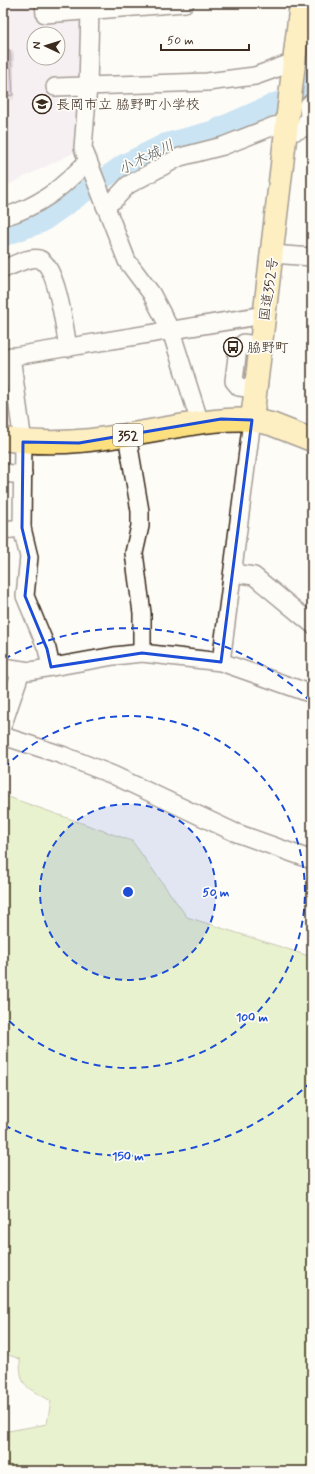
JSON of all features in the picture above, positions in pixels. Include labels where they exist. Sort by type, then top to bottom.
[{"type":"main road","name":"国道352号","points":[[252,420],[301,3]]},
{"type":"main road","name":"352","points":[[13,441],[79,443],[232,418],[252,420]]},
{"type":"main road","points":[[252,420],[271,424],[312,440]]},
{"type":"street","points":[[44,3],[45,14],[186,3]]},
{"type":"street","points":[[90,10],[88,86],[83,148],[127,261],[151,293],[171,331],[200,423]]},
{"type":"street","points":[[56,87],[207,82],[239,79],[294,67]]},
{"type":"street","points":[[105,203],[115,199],[128,185],[180,156],[223,146],[274,126],[287,125],[296,131],[304,128],[311,111]]},
{"type":"street","points":[[3,217],[32,206],[51,195],[67,183],[88,163]]},
{"type":"street","points":[[272,254],[312,257]]},
{"type":"street","points":[[3,269],[34,259],[39,259],[44,263],[58,290],[68,348]]},
{"type":"street","points":[[51,667],[47,649],[25,596],[29,557],[22,528],[23,475],[13,441],[7,357],[264,315]]},
{"type":"street","points":[[221,662],[252,420]]},
{"type":"street","points":[[127,435],[140,511],[140,526],[134,553],[142,613],[142,653]]},
{"type":"street","points":[[3,473],[23,475]]},
{"type":"street","points":[[3,530],[22,528]]},
{"type":"street","points":[[233,573],[254,576],[312,624]]},
{"type":"street","points":[[3,667],[30,671],[142,653],[221,662],[312,694]]},
{"type":"street","points":[[3,724],[21,670]]},
{"type":"street","points":[[3,736],[62,755],[113,775],[234,832],[312,860]]},
{"type":"highlighted area","points":[[221,419],[252,420],[221,662],[142,653],[51,667],[47,649],[25,596],[29,557],[22,528],[23,442],[79,443]]},
{"type":"shaded area","name":"長岡市立 脇野町小学校","points":[[3,3],[37,3],[38,20],[84,18],[79,150],[6,186],[10,209],[3,211]]},
{"type":"green space","points":[[3,795],[132,841],[187,917],[312,957],[312,1471],[3,1471],[3,1432],[47,1424],[51,1401],[31,1390],[24,1382],[20,1369],[20,1359],[3,1353]]},
{"type":"building","points":[[3,50],[10,50],[13,95],[3,96]]},
{"type":"waterway","name":"小木城川","points":[[3,236],[42,222],[123,165],[165,144],[210,132],[283,100],[306,83],[312,74]]},
{"type":"place","name":"長岡市立 脇野町小学校","points":[[42,104]]},
{"type":"place","name":"脇野町","points":[[233,347]]}]
